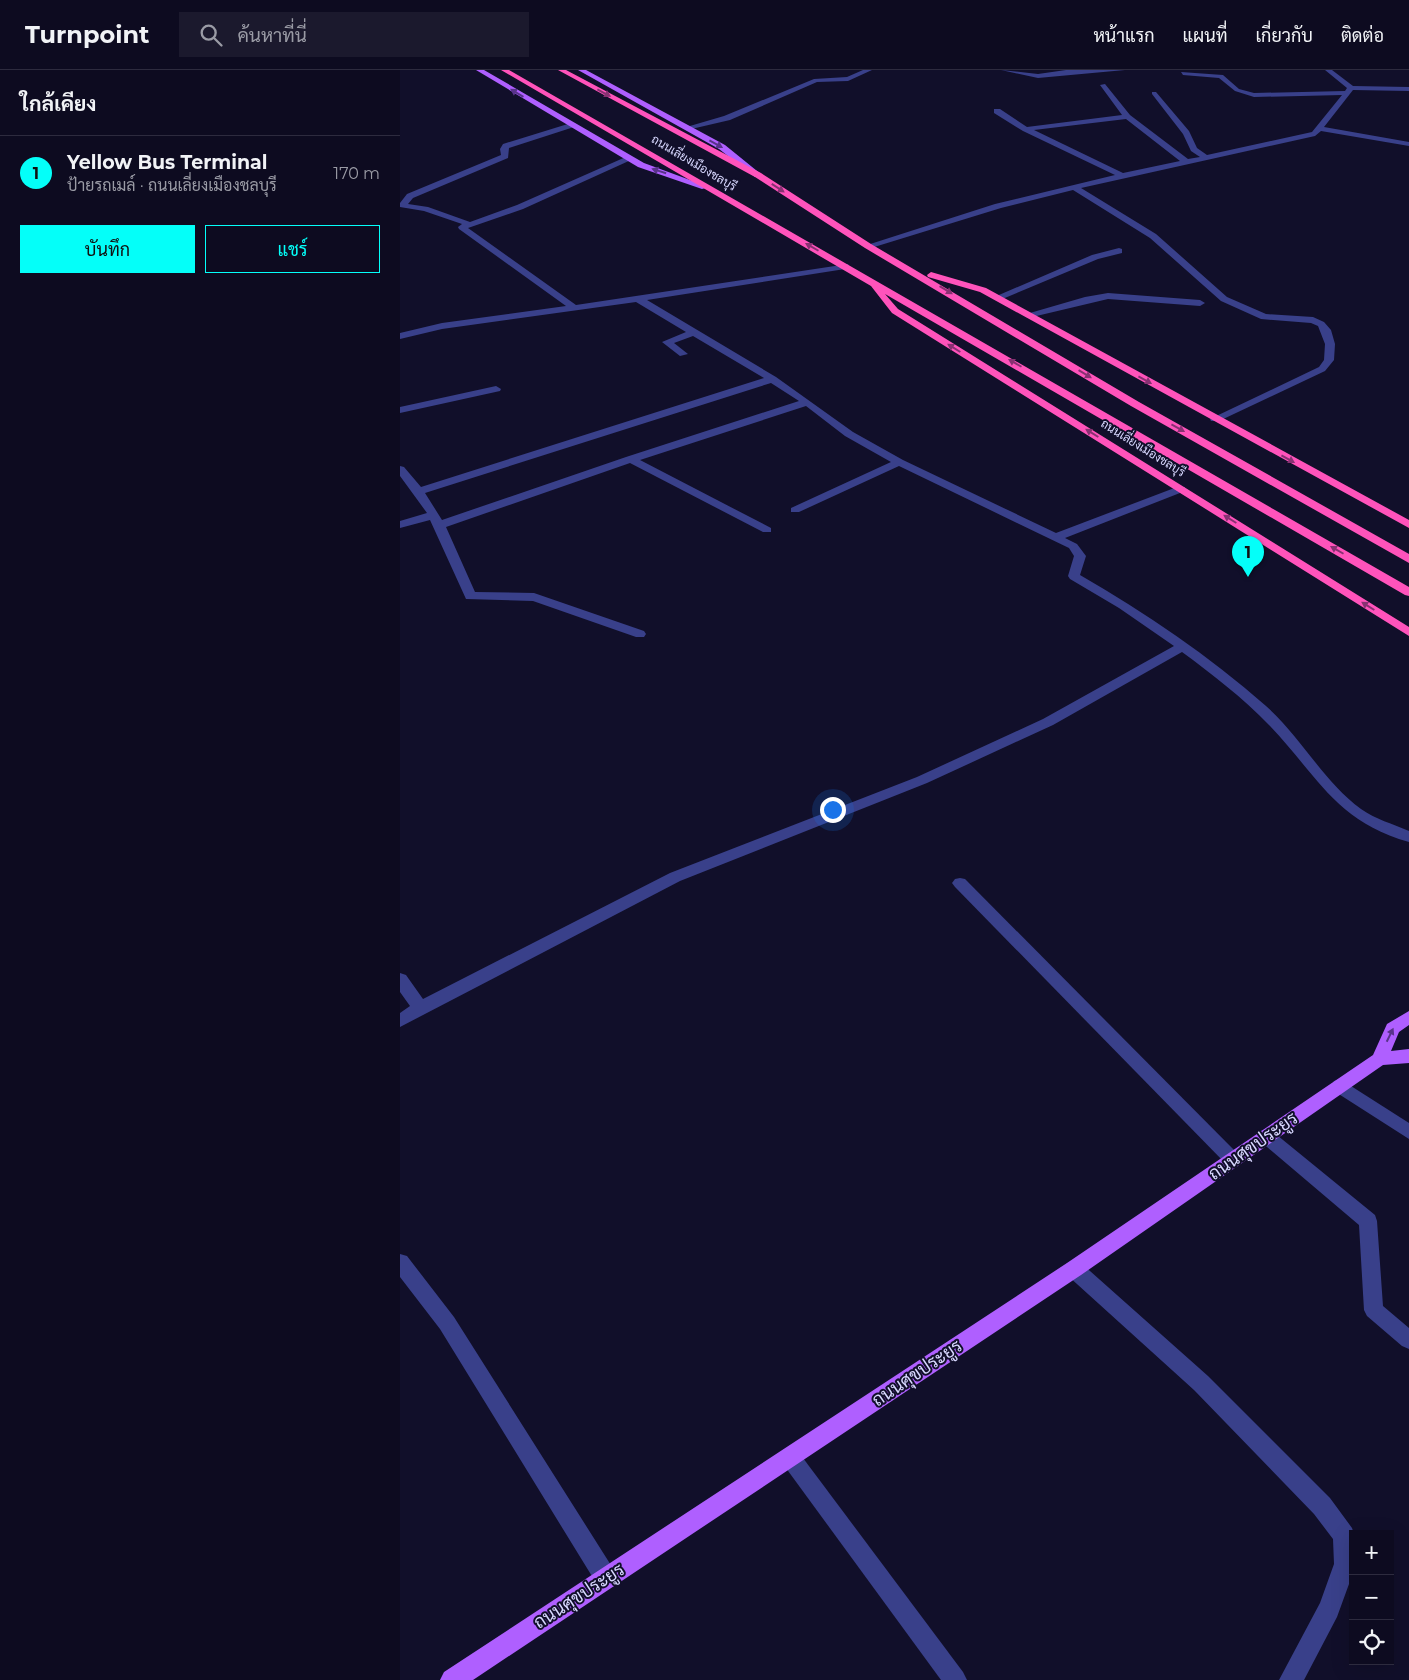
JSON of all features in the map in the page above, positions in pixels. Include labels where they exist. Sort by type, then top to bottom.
[{"type":"highway","name":"ถนนเลี่ยงเมืองชลบุรี","points":[[504,70],[644,149],[705,187],[1103,414],[1409,592]]},
{"type":"highway","name":"ถนนเลี่ยงเมืองชลบุรี","points":[[561,70],[758,175],[868,246],[913,270],[1135,404],[1409,558]]},
{"type":"highway","name":"ถนนเลี่ยงเมืองชลบุรี","points":[[913,270],[983,290],[1409,525]]},
{"type":"highway","name":"ถนนเลี่ยงเมืองชลบุรี","points":[[870,280],[895,311],[1409,632]]},
{"type":"main road","points":[[479,70],[641,165],[705,187]]},
{"type":"main road","points":[[581,70],[722,147],[758,175]]},
{"type":"main road","points":[[1379,1059],[1393,1028],[1409,1017]]},
{"type":"main road","name":"ถนนศุขประยูร","points":[[452,1680],[1074,1269],[1379,1059],[1409,1056]]},
{"type":"street","points":[[687,128],[727,118],[816,80],[848,79],[869,70]]},
{"type":"street","points":[[1004,70],[1038,76],[1066,72],[1122,70]]},
{"type":"street","points":[[1328,70],[1349,90]]},
{"type":"street","points":[[1183,74],[1221,76],[1237,90],[1254,95],[1409,89]]},
{"type":"street","points":[[1103,85],[1127,117],[1188,163]]},
{"type":"street","points":[[868,246],[998,206],[1074,187],[1304,138],[1315,134],[1320,129],[1349,90]]},
{"type":"street","points":[[1154,93],[1186,133],[1194,149],[1208,159]]},
{"type":"street","points":[[997,111],[1026,129],[1123,176]]},
{"type":"street","points":[[1026,129],[1127,117]]},
{"type":"street","points":[[402,205],[410,196],[505,156],[504,149],[506,146],[571,125]]},
{"type":"street","points":[[1320,129],[1409,144]]},
{"type":"street","points":[[575,308],[462,227],[520,207],[628,158]]},
{"type":"street","points":[[1074,187],[1153,236],[1194,270],[1224,299],[1264,316],[1312,320],[1326,330],[1330,344],[1329,360],[1322,370],[1215,419]]},
{"type":"street","points":[[402,205],[425,209],[469,224]]},
{"type":"street","points":[[996,298],[1095,257],[1119,251]]},
{"type":"street","points":[[400,336],[442,326],[638,299],[845,266]]},
{"type":"street","points":[[1028,315],[1088,299],[1108,296],[1200,303]]},
{"type":"street","points":[[638,299],[772,379],[807,402],[849,434],[899,462],[1073,546],[1080,556],[1074,576],[1115,599],[1183,646],[1263,711],[1294,743],[1321,779],[1358,813],[1409,837]]},
{"type":"street","points":[[683,354],[668,342],[695,332]]},
{"type":"street","points":[[419,491],[772,379]]},
{"type":"street","points":[[400,410],[496,389]]},
{"type":"street","points":[[400,525],[437,520],[807,402]]},
{"type":"street","points":[[630,459],[767,530]]},
{"type":"street","points":[[795,510],[899,462]]},
{"type":"street","points":[[400,469],[419,491],[437,520],[470,596],[534,598],[640,634]]},
{"type":"street","points":[[1055,538],[1181,489]]},
{"type":"street","points":[[400,1021],[420,1008],[675,877],[922,780],[1048,722],[1183,646]]},
{"type":"street","points":[[960,882],[1233,1160]]},
{"type":"street","points":[[400,979],[420,1008]]},
{"type":"street","points":[[1340,1086],[1409,1132]]},
{"type":"street","points":[[1266,1136],[1368,1221],[1374,1310],[1409,1340]]},
{"type":"street","points":[[400,1262],[446,1323],[606,1578]]},
{"type":"street","points":[[1074,1269],[1201,1383],[1322,1506],[1344,1536],[1345,1564],[1329,1609],[1292,1680]]},
{"type":"street","points":[[790,1457],[955,1680]]},
{"type":"place","name":"Yellow Bus Terminal","points":[[1248,577]]}]
